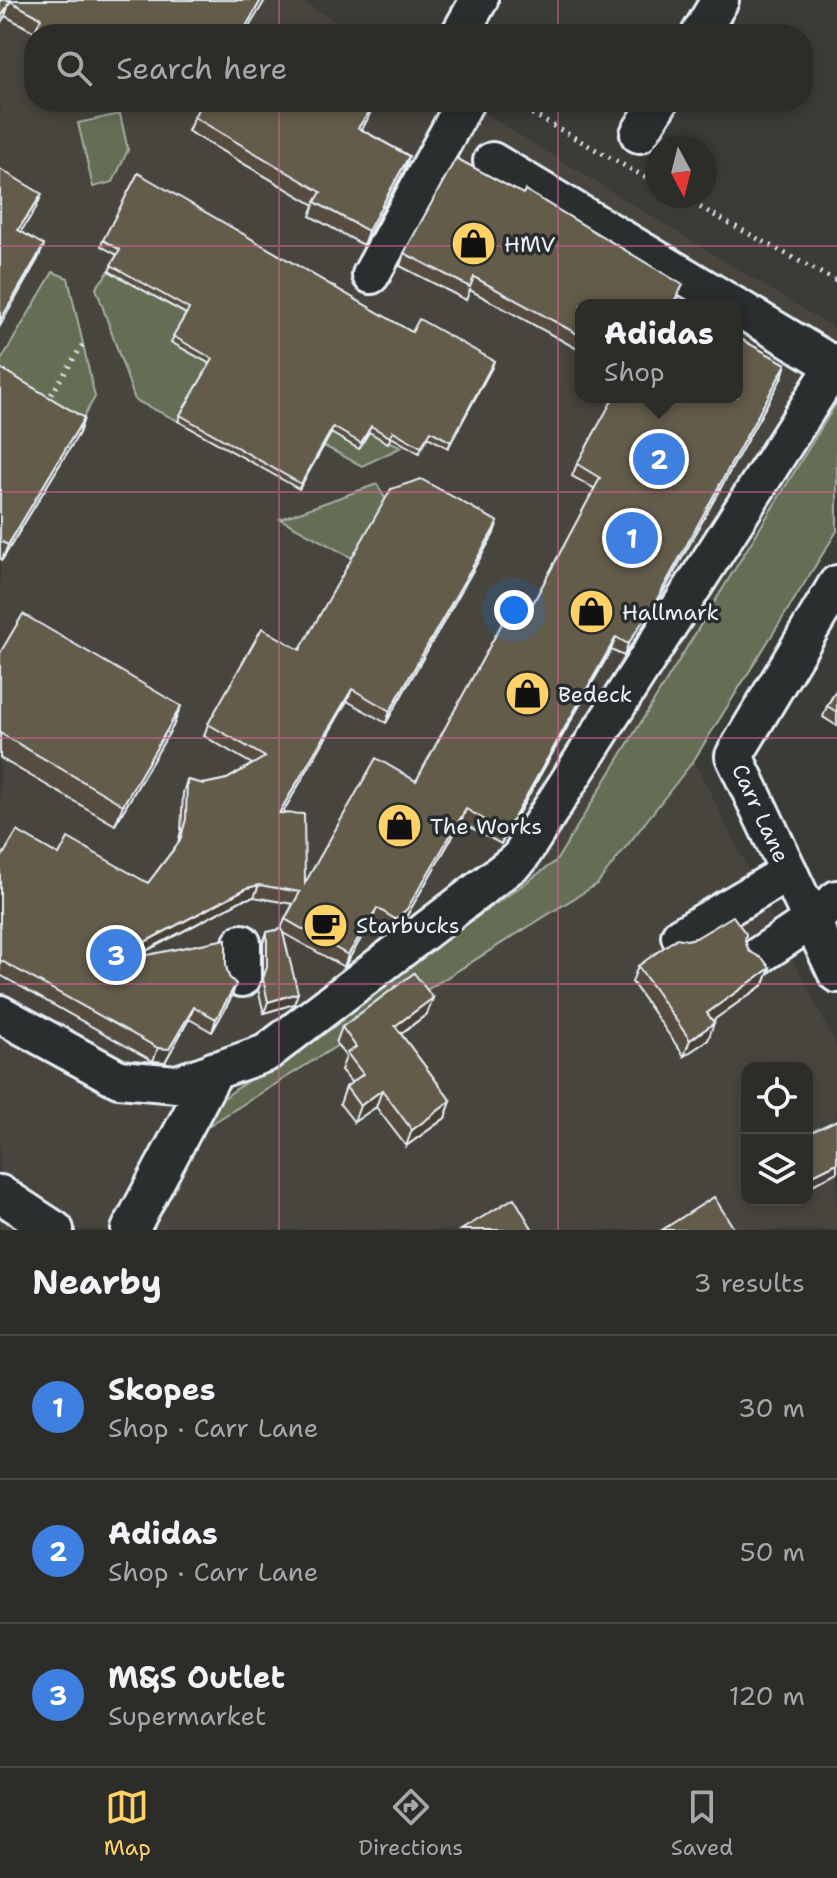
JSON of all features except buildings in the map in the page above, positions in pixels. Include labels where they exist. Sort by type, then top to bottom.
[{"type":"street","points":[[466,24],[479,0]]},
{"type":"street","points":[[706,24],[720,0]]},
{"type":"street","points":[[371,275],[460,112]]},
{"type":"street","points":[[639,134],[653,112]]},
{"type":"street","points":[[492,161],[723,299]]},
{"type":"street","points":[[4,1025],[119,1079],[177,1084],[266,1053],[519,859],[836,364],[743,311]]},
{"type":"street","name":"Carr Lane","points":[[837,584],[734,756],[789,872],[824,910],[837,974]]},
{"type":"street","points":[[680,936],[789,872]]},
{"type":"street","points":[[760,955],[824,910]]},
{"type":"street","points":[[130,1230],[215,1070]]},
{"type":"street","points":[[0,1194],[55,1230]]},
{"type":"path","points":[[529,112],[645,177]]},
{"type":"path","points":[[701,208],[837,280]]},
{"type":"path","points":[[42,410],[83,344]]},
{"type":"shaded area","points":[[0,0],[300,0],[340,24],[24,24],[24,112],[482,112],[837,330],[837,402],[556,861],[190,1122],[135,1230],[0,1230]]},
{"type":"shaded area","points":[[694,760],[837,1047],[837,1230],[144,1230],[195,1134],[597,884]]},
{"type":"green space","points":[[120,114],[128,150],[113,182],[93,187],[78,123]]},
{"type":"green space","points":[[109,271],[187,315],[211,365],[178,421],[135,400],[96,288]]},
{"type":"green space","points":[[53,272],[68,278],[95,397],[80,423],[0,376],[0,362]]},
{"type":"green space","points":[[837,402],[837,531],[694,760],[597,884],[205,1128],[190,1122],[556,861]]},
{"type":"green space","points":[[369,432],[402,447],[362,466],[324,446],[331,433],[359,449]]},
{"type":"green space","points":[[377,484],[387,502],[354,559],[280,519]]},
{"type":"place","name":"HMV","points":[[473,244]]},
{"type":"place","name":"Adidas","points":[[659,459]]},
{"type":"place","name":"Skopes","points":[[632,538]]},
{"type":"place","name":"Hallmark","points":[[591,612]]},
{"type":"place","name":"Bedeck","points":[[527,694]]},
{"type":"place","name":"The Works","points":[[399,826]]},
{"type":"place","name":"Starbucks","points":[[325,925]]},
{"type":"place","name":"M&S Outlet","points":[[116,955]]}]
